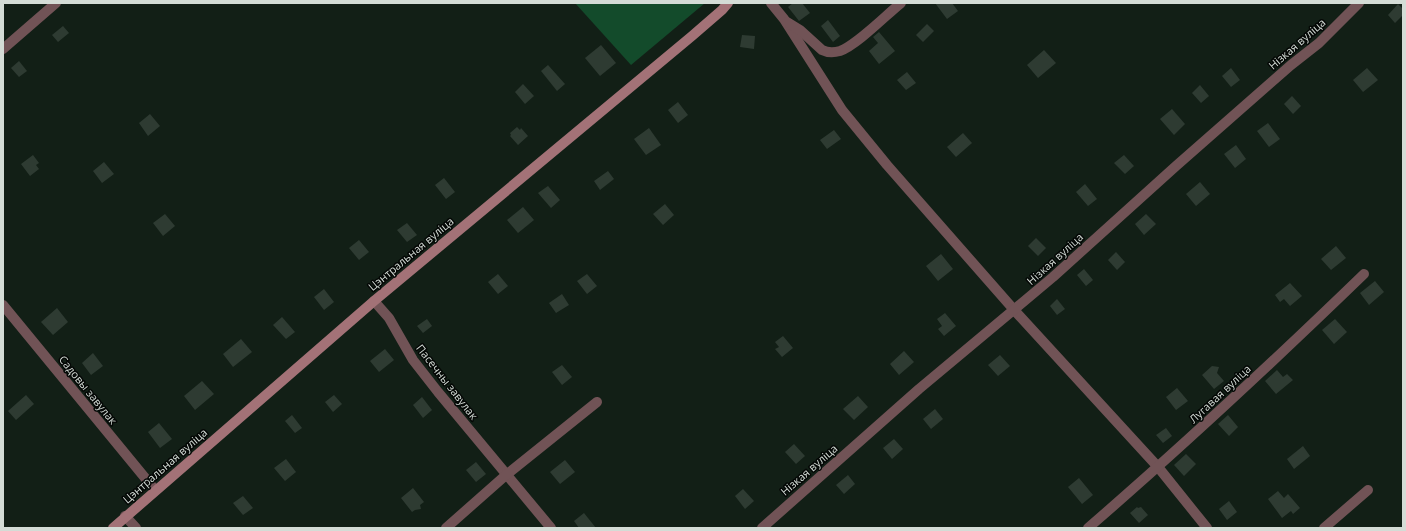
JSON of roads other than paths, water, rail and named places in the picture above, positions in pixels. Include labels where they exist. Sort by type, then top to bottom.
[{"type":"main road","name":"Цэнтральная вуліца","points":[[113,528],[374,301],[698,31],[728,3]]},
{"type":"street","points":[[3,49],[56,3]]},
{"type":"street","points":[[771,3],[784,19],[842,110],[887,165],[1015,310],[1158,467],[1207,528]]},
{"type":"street","points":[[784,19],[800,30],[822,50],[835,53],[844,50],[856,41],[901,3]]},
{"type":"street","name":"Нізкая вуліца","points":[[762,528],[919,389],[1015,310],[1291,65],[1322,40],[1359,3]]},
{"type":"street","name":"Лугавая вуліца","points":[[1088,528],[1249,384],[1364,274]]},
{"type":"street","name":"Пасечны завулак","points":[[374,301],[389,318],[413,360],[551,528]]},
{"type":"street","name":"Садовы завулак","points":[[3,305],[155,490]]},
{"type":"street","points":[[446,528],[506,475],[597,402]]},
{"type":"street","points":[[1324,528],[1368,490]]},
{"type":"street","points":[[125,516],[136,528]]}]
